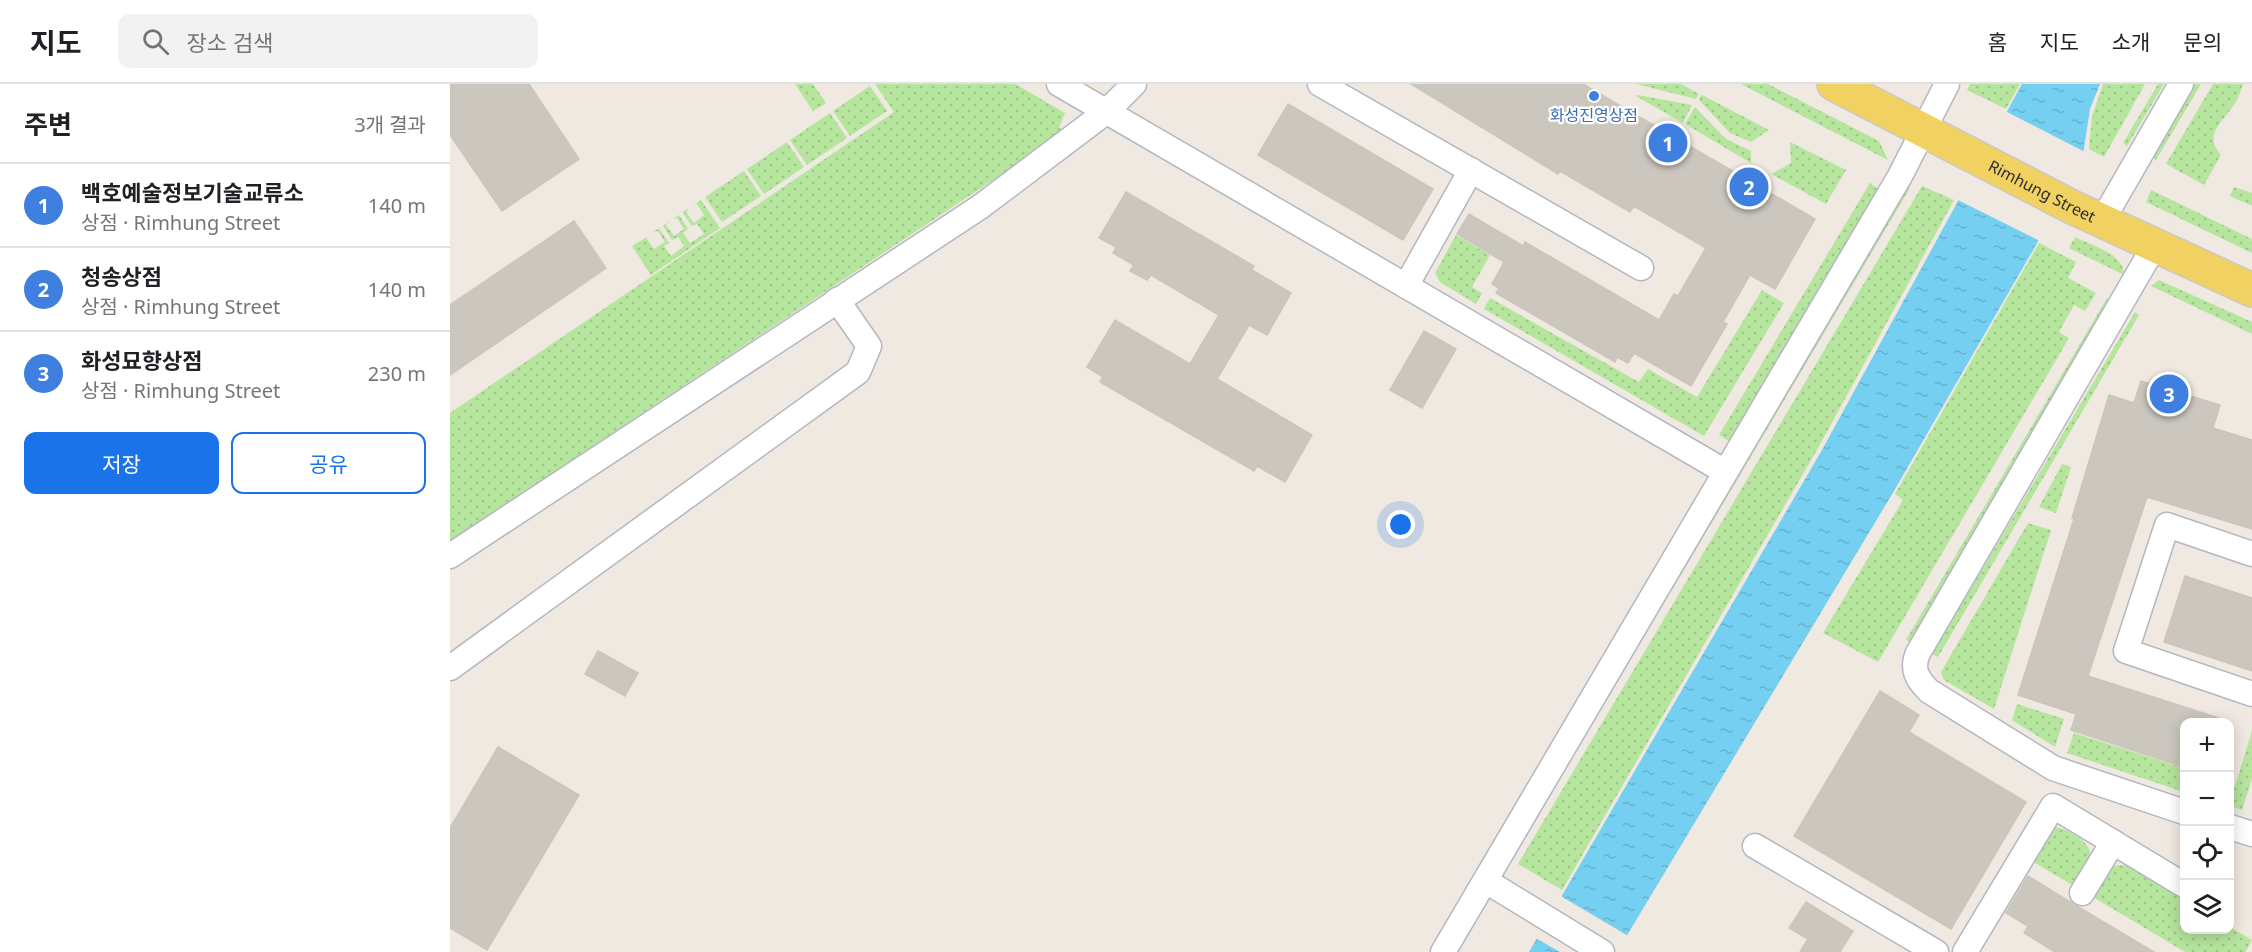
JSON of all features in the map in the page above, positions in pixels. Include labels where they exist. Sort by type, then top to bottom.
[{"type":"main road","name":"Rimhung Street","points":[[1834,84],[2072,207],[2252,290]]},
{"type":"street","points":[[1059,84],[1724,471]]},
{"type":"street","points":[[450,556],[980,207],[1106,112],[1134,84]]},
{"type":"street","points":[[1320,84],[1641,268]]},
{"type":"street","points":[[1443,952],[1724,471],[1900,176],[1934,137],[1947,84]]},
{"type":"street","points":[[2102,221],[2181,84]]},
{"type":"street","points":[[1406,286],[1471,170]]},
{"type":"street","points":[[2155,245],[1918,653],[1915,671],[1918,680],[1929,691],[2053,768],[2180,811]]},
{"type":"street","points":[[450,668],[858,372],[869,346],[837,300]]},
{"type":"street","points":[[2252,554],[2167,525],[2126,651],[2252,694]]},
{"type":"street","points":[[1965,952],[2053,806],[2180,883]]},
{"type":"street","points":[[2234,829],[2252,834]]},
{"type":"street","points":[[2082,893],[2113,842]]},
{"type":"street","points":[[1755,846],[1936,952]]},
{"type":"street","points":[[1486,881],[1602,952]]},
{"type":"green space","points":[[795,84],[813,84],[826,103],[813,111]]},
{"type":"green space","points":[[875,84],[1015,84],[1065,113],[1059,128],[1067,131],[450,541],[450,413],[894,112]]},
{"type":"green space","points":[[1636,84],[1681,84],[1699,94],[1696,99]]},
{"type":"green space","points":[[1741,84],[1768,84],[1879,141],[1888,160]]},
{"type":"green space","points":[[1970,84],[2020,84],[2006,109],[1967,90]]},
{"type":"green space","points":[[2103,84],[2145,84],[2104,157],[2089,149],[2092,116]]},
{"type":"green space","points":[[2158,84],[2164,84],[2127,146],[2123,143]]},
{"type":"green space","points":[[2194,84],[2201,84],[2156,160],[2151,157]]},
{"type":"green space","points":[[2213,84],[2243,84],[2236,101],[2216,129],[2214,141],[2221,155],[2204,185],[2166,164]]},
{"type":"green space","points":[[870,86],[887,111],[850,136],[833,111]]},
{"type":"green space","points":[[1701,95],[1769,130],[1751,142],[1730,133],[1699,100]]},
{"type":"green space","points":[[1636,96],[1692,105],[1683,123]]},
{"type":"green space","points":[[1695,107],[1726,139],[1751,151],[1751,163],[1685,124]]},
{"type":"green space","points":[[830,113],[847,138],[807,165],[790,140]]},
{"type":"green space","points":[[787,142],[804,167],[764,194],[747,169]]},
{"type":"green space","points":[[1790,142],[1846,170],[1826,204],[1771,174],[1791,163]]},
{"type":"green space","points":[[744,171],[761,196],[722,222],[705,197]]},
{"type":"green space","points":[[1870,183],[1880,190],[1729,441],[1719,435]]},
{"type":"green space","points":[[1906,186],[1910,188],[1512,860],[1508,857]]},
{"type":"green space","points":[[1922,186],[1954,200],[1818,448],[1562,890],[1518,864]]},
{"type":"green space","points":[[2234,187],[2252,193],[2252,206],[2230,196]]},
{"type":"green space","points":[[2151,190],[2252,239],[2252,253],[2146,202]]},
{"type":"green space","points":[[701,200],[720,228],[651,275],[632,246],[650,235],[646,238],[654,249],[665,242],[658,231],[653,232],[659,228],[669,243],[664,246],[671,256],[684,246],[678,237],[672,240],[663,226],[669,221],[666,225],[674,236],[684,229],[677,218],[673,219],[679,215],[688,229],[683,233],[690,243],[704,234],[697,224],[692,226],[682,212],[689,208],[686,212],[694,223],[704,215],[697,204],[693,206]]},
{"type":"green space","points":[[1456,235],[1490,255],[1472,287],[1482,293],[1476,304],[1440,282],[1435,273]]},
{"type":"green space","points":[[2075,237],[2113,256],[2119,261],[2124,275],[2069,248]]},
{"type":"green space","points":[[2039,243],[2076,262],[2068,278],[2096,293],[2085,311],[2074,305],[2059,332],[2069,338],[1878,662],[1823,633],[1903,500],[1895,494]]},
{"type":"green space","points":[[2159,280],[2252,322],[2252,334],[2151,286]]},
{"type":"green space","points":[[1762,290],[1784,303],[1704,436],[1484,309],[1490,298],[1639,382],[1648,369],[1697,397]]},
{"type":"green space","points":[[2107,298],[2111,301],[1910,642],[1906,640]]},
{"type":"green space","points":[[2135,312],[2139,315],[1938,657],[1932,654]]},
{"type":"green space","points":[[2062,464],[2071,467],[2056,513],[2039,507]]},
{"type":"green space","points":[[2028,523],[2051,530],[1994,709],[1944,680],[1941,672]]},
{"type":"green space","points":[[2017,704],[2064,719],[2055,747],[2012,720]]},
{"type":"green space","points":[[2252,731],[2252,779],[2242,810],[2234,807],[2234,789]]},
{"type":"green space","points":[[2074,733],[2180,767],[2180,791],[2067,753]]},
{"type":"green space","points":[[2054,827],[2071,833],[2084,842],[2090,853],[2087,865],[2074,886],[2030,860]]},
{"type":"green space","points":[[2126,865],[2180,898],[2180,934],[2234,934],[2234,929],[2252,940],[2245,952],[2185,952],[2093,897],[2110,868]]},
{"type":"water","points":[[2022,84],[2100,84],[2090,109],[2083,155],[2036,245],[1894,491],[1617,952],[1529,952],[1822,450]]},
{"type":"pier","points":[[2003,110],[2087,153],[2042,242],[1954,198]]},
{"type":"pier","points":[[1559,895],[1630,937],[1621,952],[1560,952],[1534,937]]},
{"type":"building","points":[[450,84],[529,84],[579,159],[502,211],[450,135]]},
{"type":"building","points":[[1411,84],[1583,84],[1815,219],[1775,289],[1750,275],[1723,322],[1727,324],[1691,386],[1634,353],[1628,363],[1617,357],[1615,362],[1496,293],[1499,288],[1492,284],[1504,262],[1457,234],[1469,214],[1523,246],[1525,242],[1659,320],[1674,294],[1678,296],[1706,248],[1634,206],[1630,212],[1560,171],[1558,174]]},
{"type":"building","points":[[1288,104],[1433,189],[1403,240],[1258,155]]},
{"type":"building","points":[[1126,192],[1254,266],[1252,270],[1291,293],[1267,335],[1249,325],[1217,379],[1312,435],[1285,482],[1257,466],[1254,471],[1100,382],[1103,377],[1087,367],[1115,320],[1190,364],[1219,315],[1151,275],[1147,280],[1130,271],[1134,265],[1113,253],[1116,247],[1099,238]]},
{"type":"building","points":[[574,221],[606,268],[450,375],[450,305]]},
{"type":"building","points":[[1424,331],[1456,349],[1422,408],[1390,390]]},
{"type":"building","points":[[2141,381],[2220,405],[2213,428],[2252,440],[2252,529],[2147,497],[2088,676],[2219,718],[2180,718],[2180,766],[2071,730],[2076,714],[2018,695],[2074,519],[2072,518],[2109,395],[2134,403]]},
{"type":"building","points":[[2185,576],[2252,598],[2252,671],[2164,642]]},
{"type":"building","points":[[598,651],[638,673],[625,696],[585,674]]},
{"type":"building","points":[[1880,691],[1919,715],[1909,732],[2026,802],[1951,929],[1794,836]]},
{"type":"building","points":[[498,747],[579,795],[487,950],[450,928],[450,828]]},
{"type":"building","points":[[2028,876],[2154,952],[2055,952],[2024,933],[2028,926],[2006,913]]},
{"type":"building","points":[[1806,902],[1853,931],[1840,952],[1800,952],[1808,939],[1789,928]]},
{"type":"place","name":"화성진영상점","points":[[1594,96]]},
{"type":"place","name":"백호예술정보기술교류소","points":[[1668,143]]},
{"type":"place","name":"청송상점","points":[[1749,187]]},
{"type":"place","name":"화성묘향상점","points":[[2169,394]]}]
